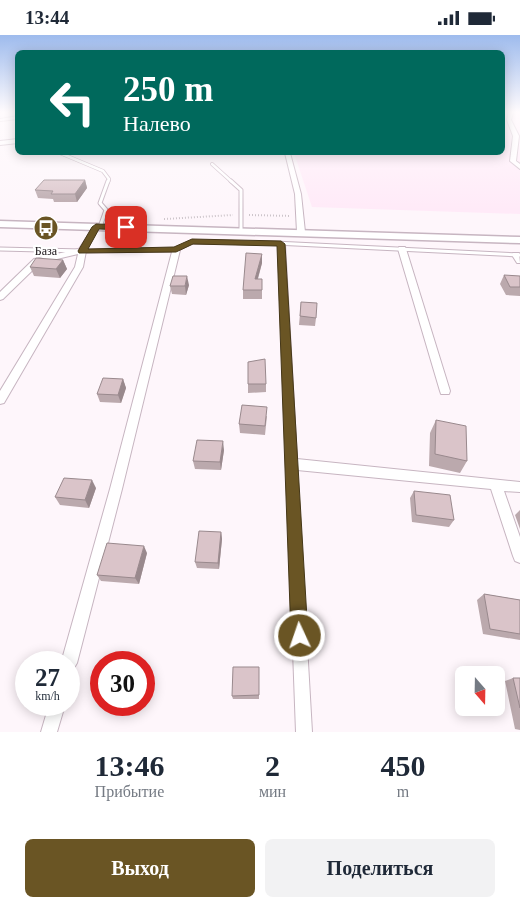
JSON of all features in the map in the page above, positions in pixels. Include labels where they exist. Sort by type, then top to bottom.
[{"type":"main road","points":[[0,224],[301,231],[520,240]]},
{"type":"street","points":[[515,145],[514,161],[520,167]]},
{"type":"street","points":[[288,155],[298,193],[301,231]]},
{"type":"street","points":[[0,400],[79,267],[82,251],[98,227]]},
{"type":"street","points":[[281,244],[304,732]]},
{"type":"street","points":[[402,249],[445,391]]},
{"type":"street","points":[[72,651],[116,489],[176,250]]},
{"type":"street","points":[[0,297],[37,261],[82,251]]},
{"type":"street","points":[[292,464],[520,487]]},
{"type":"street","points":[[496,486],[520,556]]},
{"type":"street","points":[[50,732],[54,716]]},
{"type":"lane","points":[[65,155],[103,171],[109,179],[100,203],[106,210],[98,227]]},
{"type":"lane","points":[[212,164],[241,189],[241,230]]},
{"type":"lane","points":[[0,249],[82,251],[176,250],[192,241],[402,249],[519,257]]},
{"type":"path","points":[[164,219],[241,215],[301,216]]},
{"type":"shaded area","points":[[505,145],[520,145],[520,214],[312,207],[295,155],[505,155]]},
{"type":"building","points":[[44,180],[85,180],[75,194],[51,194],[53,191],[35,190]]},
{"type":"building","points":[[246,253],[262,254],[255,279],[262,279],[262,290],[243,290]]},
{"type":"building","points":[[36,258],[63,260],[56,269],[30,267]]},
{"type":"building","points":[[504,275],[520,276],[520,287],[510,287]]},
{"type":"building","points":[[173,276],[187,276],[185,286],[170,286]]},
{"type":"building","points":[[301,302],[317,303],[316,318],[300,316]]},
{"type":"building","points":[[265,359],[266,384],[248,384],[248,362]]},
{"type":"building","points":[[103,378],[123,379],[118,395],[97,394]]},
{"type":"building","points":[[242,405],[267,407],[265,426],[239,424]]},
{"type":"building","points":[[436,420],[466,426],[467,461],[435,454]]},
{"type":"building","points":[[197,440],[223,441],[220,462],[193,461]]},
{"type":"building","points":[[64,478],[92,480],[85,500],[55,497]]},
{"type":"building","points":[[414,491],[450,495],[454,520],[416,515]]},
{"type":"building","points":[[199,531],[221,532],[218,563],[195,562]]},
{"type":"building","points":[[107,543],[144,546],[135,578],[97,575]]},
{"type":"building","points":[[484,594],[520,600],[520,634],[490,629]]},
{"type":"building","points":[[233,667],[259,667],[259,695],[232,696]]},
{"type":"building","points":[[513,678],[520,678],[520,708]]},
{"type":"place","name":"База","points":[[46,228]]},
{"type":"route","points":[[126,227],[96,227],[82,251],[176,250],[192,241],[281,244],[300,636]]}]
